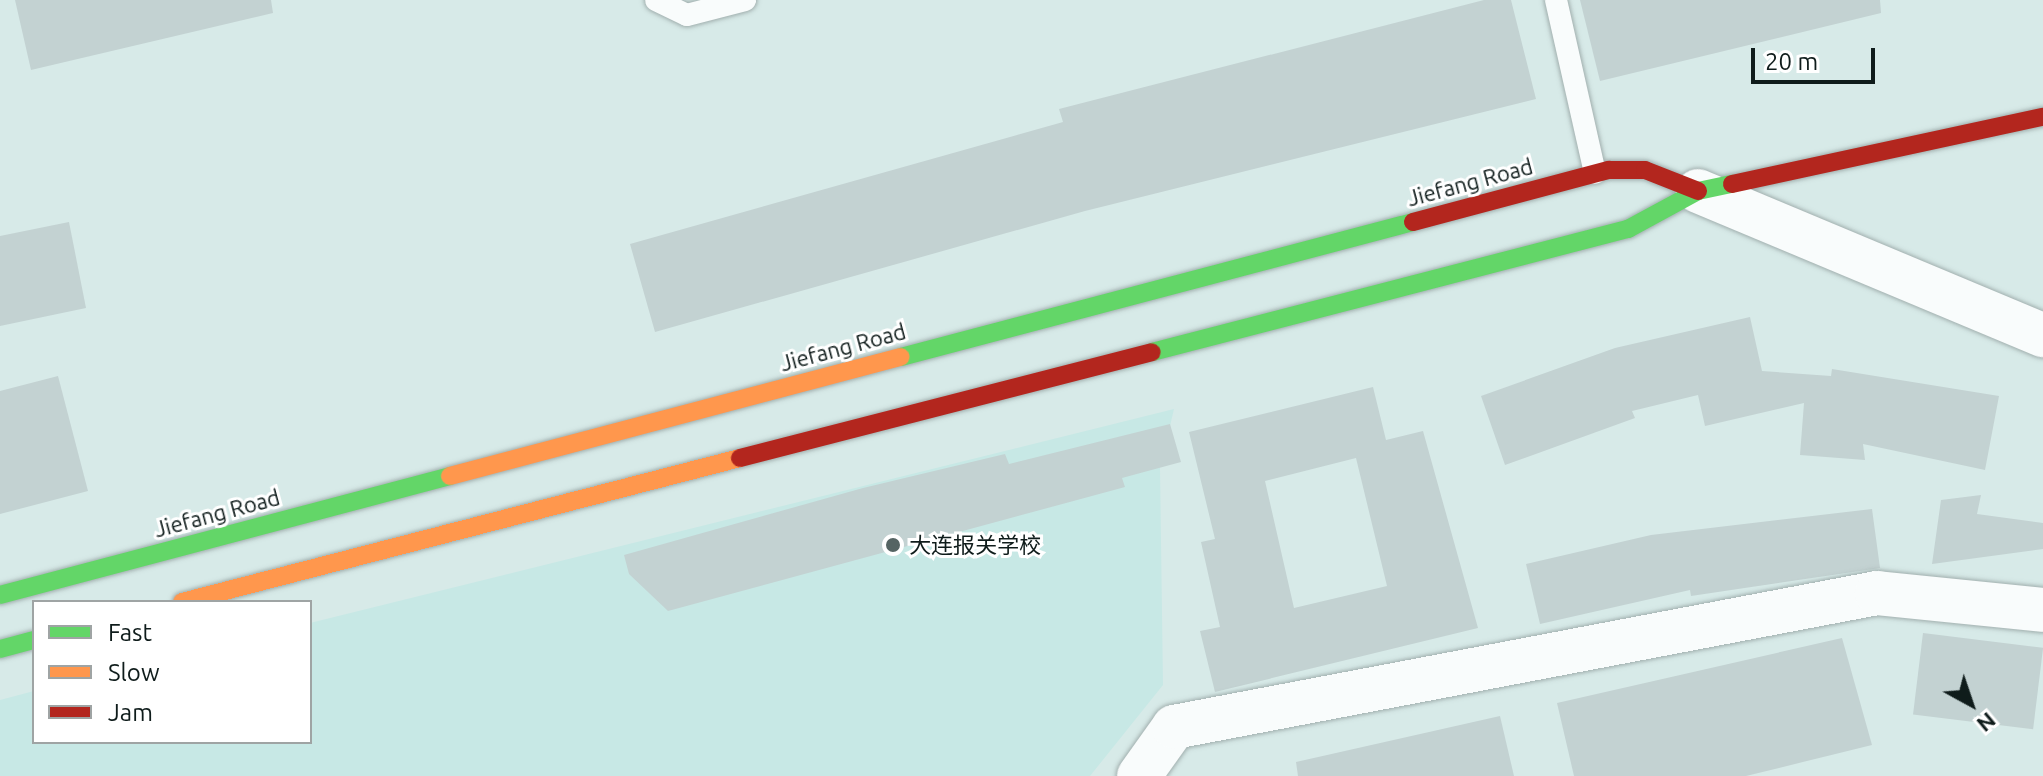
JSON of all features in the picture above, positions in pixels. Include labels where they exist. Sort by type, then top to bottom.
[{"type":"main road","points":[[190,600],[1628,229],[1698,191],[2043,117]]},
{"type":"main road","name":"Jiefang Road","points":[[0,595],[1595,173],[1645,170],[1698,191]]},
{"type":"main road","points":[[0,649],[32,641]]},
{"type":"street","points":[[1698,191],[2043,335]]},
{"type":"street","points":[[1139,776],[1174,727],[1877,593],[2043,610]]},
{"type":"lane","points":[[656,0],[687,15],[745,0]]},
{"type":"lane","points":[[1556,0],[1595,173]]},
{"type":"shaded area","name":"大连报关学校","points":[[1174,409],[1160,468],[1163,685],[1090,776],[0,776],[0,700],[32,692],[32,744],[312,744],[312,623]]},
{"type":"building","points":[[15,0],[271,0],[273,13],[31,70]]},
{"type":"building","points":[[1484,0],[1511,0],[1536,99],[1085,211],[655,332],[630,244],[1063,122],[1059,109]]},
{"type":"building","points":[[1580,0],[1880,0],[1881,13],[1600,81]]},
{"type":"building","points":[[69,222],[86,308],[0,326],[0,236]]},
{"type":"building","points":[[1750,317],[1762,371],[1831,376],[1832,369],[1999,396],[1985,470],[1863,444],[1865,460],[1800,455],[1804,403],[1705,426],[1698,395],[1632,411],[1635,418],[1505,465],[1481,396],[1615,348]]},
{"type":"building","points":[[58,376],[88,491],[0,514],[0,391]]},
{"type":"building","points":[[1373,387],[1386,440],[1423,431],[1478,628],[1215,692],[1200,631],[1220,627],[1201,542],[1215,539],[1189,432]],"holes":[[[1356,458],[1387,586],[1294,608],[1265,481]]]},
{"type":"building","points":[[1170,424],[1181,462],[1122,478],[1125,487],[668,611],[629,574],[624,555],[863,488],[1005,454],[1009,464]]},
{"type":"building","points":[[1981,495],[1977,514],[2043,523],[2043,549],[1932,564],[1941,500]]},
{"type":"building","points":[[1872,509],[1880,568],[1691,596],[1690,590],[1540,624],[1526,564],[1651,535]]},
{"type":"building","points":[[1923,633],[2043,648],[2033,729],[1913,714]]},
{"type":"building","points":[[1842,638],[1872,745],[1746,776],[1574,776],[1557,703]]},
{"type":"building","points":[[1500,716],[1514,776],[1298,776],[1296,762]]},
{"type":"traffic: fast","points":[[1152,352],[1628,229],[1698,191],[1732,184]]},
{"type":"traffic: fast","points":[[901,357],[1413,222]]},
{"type":"traffic: fast","points":[[0,595],[450,476]]},
{"type":"traffic: fast","points":[[0,649],[32,641]]},
{"type":"traffic: slow","points":[[450,476],[901,357]]},
{"type":"traffic: slow","points":[[190,600],[740,458]]},
{"type":"traffic: jam","points":[[1732,184],[2043,117]]},
{"type":"traffic: jam","points":[[1413,222],[1609,170],[1645,170],[1698,191]]},
{"type":"traffic: jam","points":[[740,458],[1152,352]]},
{"type":"place","name":"大连报关学校","points":[[893,545]]}]
